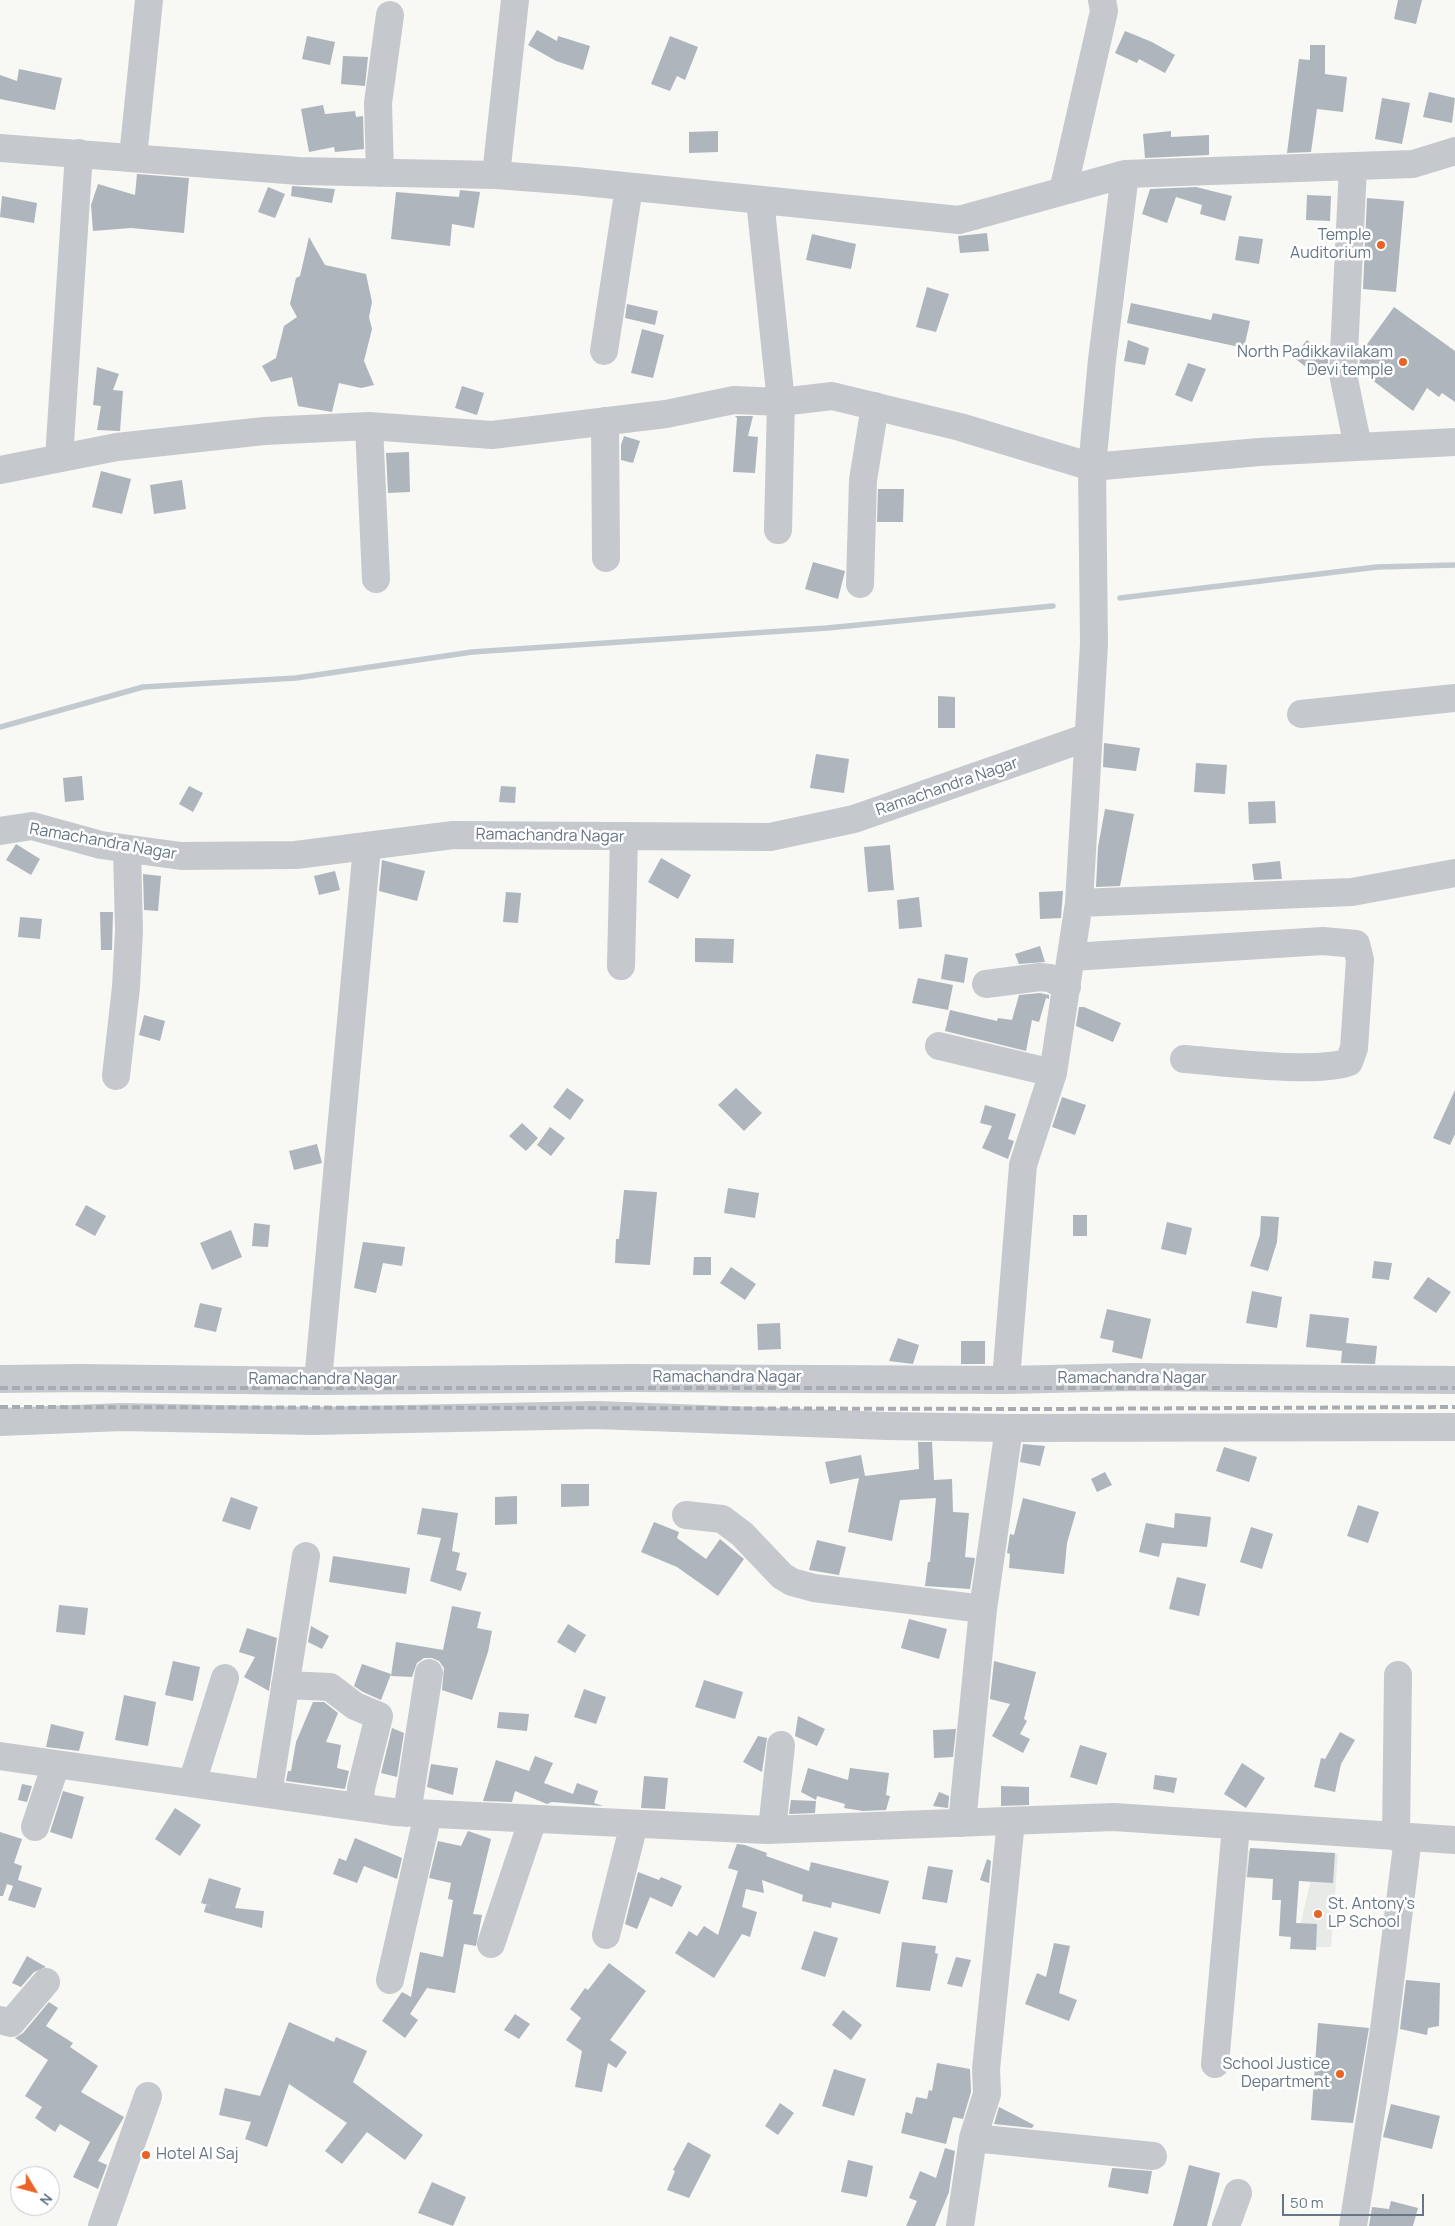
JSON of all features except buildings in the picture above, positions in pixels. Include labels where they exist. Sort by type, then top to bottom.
[{"type":"street","points":[[133,157],[149,0]]},
{"type":"street","points":[[496,175],[515,0]]},
{"type":"street","points":[[1063,191],[1104,11],[1102,0]]},
{"type":"street","points":[[380,173],[378,103],[390,15]]},
{"type":"street","points":[[0,148],[299,171],[496,175],[959,220],[1125,174],[1413,164],[1455,151]]},
{"type":"street","points":[[59,458],[79,153]]},
{"type":"street","points":[[1353,167],[1343,374],[1358,447]]},
{"type":"street","points":[[1006,1380],[1023,1165],[1053,1073],[1079,903],[1094,644],[1092,467],[1102,360],[1125,174]]},
{"type":"street","points":[[604,351],[630,187]]},
{"type":"street","points":[[760,200],[781,402],[778,530]]},
{"type":"street","points":[[0,470],[117,447],[225,435],[369,426],[492,435],[666,414],[734,400],[781,402],[832,396],[960,427],[1092,467],[1259,452],[1455,442]]},
{"type":"street","points":[[860,584],[863,480],[875,406]]},
{"type":"street","points":[[605,421],[606,558]]},
{"type":"street","points":[[369,426],[376,579]]},
{"type":"street","points":[[1301,714],[1455,698]]},
{"type":"street","name":"Ramachandra Nagar","points":[[0,831],[32,826],[101,845],[181,856],[296,855],[453,835],[770,836],[854,819],[1088,737]]},
{"type":"street","points":[[620,966],[624,837]]},
{"type":"street","points":[[318,1381],[367,847]]},
{"type":"street","points":[[116,1076],[126,987],[129,931],[127,849]]},
{"type":"street","points":[[1079,903],[1352,892],[1455,873]]},
{"type":"street","points":[[1072,958],[1323,941],[1356,944],[1360,960],[1354,1048],[1349,1062],[1339,1066],[1301,1066],[1184,1059]]},
{"type":"street","points":[[986,984],[1040,977],[1050,978],[1067,987]]},
{"type":"street","points":[[940,1046],[1053,1073]]},
{"type":"street","name":"Ramachandra Nagar","points":[[0,1380],[81,1378],[318,1381],[630,1378],[1006,1380],[1134,1377],[1455,1380]]},
{"type":"street","points":[[0,1422],[122,1417],[313,1421],[597,1415],[887,1426],[1010,1428],[1455,1427]]},
{"type":"street","points":[[962,1823],[983,1609],[1010,1428]]},
{"type":"street","points":[[686,1515],[722,1519],[742,1534],[782,1576],[792,1582],[814,1588],[983,1609]]},
{"type":"street","points":[[268,1794],[306,1556]]},
{"type":"street","points":[[390,1980],[417,1813],[428,1673]]},
{"type":"street","points":[[1353,2226],[1384,2030],[1402,1837],[1398,1675]]},
{"type":"street","points":[[192,1784],[225,1678]]},
{"type":"street","points":[[285,1685],[330,1687],[355,1706],[380,1716],[361,1788],[360,1807]]},
{"type":"street","points":[[772,1830],[781,1744]]},
{"type":"street","points":[[0,1756],[360,1807],[417,1813],[772,1830],[1114,1817],[1455,1840]]},
{"type":"street","points":[[35,1826],[56,1764]]},
{"type":"street","points":[[491,1944],[533,1819]]},
{"type":"street","points":[[960,2226],[972,2138],[987,2094],[986,2069],[1011,1821]]},
{"type":"street","points":[[606,1935],[634,1824]]},
{"type":"street","points":[[1215,2064],[1236,1826]]},
{"type":"street","points":[[0,2020],[11,2023],[46,1982]]},
{"type":"street","points":[[102,2226],[148,2096]]},
{"type":"street","points":[[972,2138],[1153,2156]]},
{"type":"street","points":[[1226,2226],[1238,2193]]},
{"type":"shaded area","name":"St. Antony's LP School","points":[[1242,1850],[1338,1854],[1331,1947],[1295,1947],[1311,1879],[1244,1878]]},
{"type":"waterway","points":[[1120,598],[1377,567],[1455,565]]},
{"type":"waterway","points":[[0,727],[143,687],[296,678],[472,652],[827,628],[1053,606]]},
{"type":"railway","points":[[0,1388],[1455,1388]]},
{"type":"railway","points":[[0,1407],[1043,1409],[1455,1407]]},
{"type":"place","name":"Temple Auditorium","points":[[1381,245]]},
{"type":"place","name":"North Padikkavilakam Devi temple","points":[[1403,362]]},
{"type":"place","name":"St. Antony's LP School","points":[[1318,1914]]},
{"type":"place","name":"School Justice Department","points":[[1340,2074]]},
{"type":"place","name":"Hotel Al Saj","points":[[146,2155]]}]
